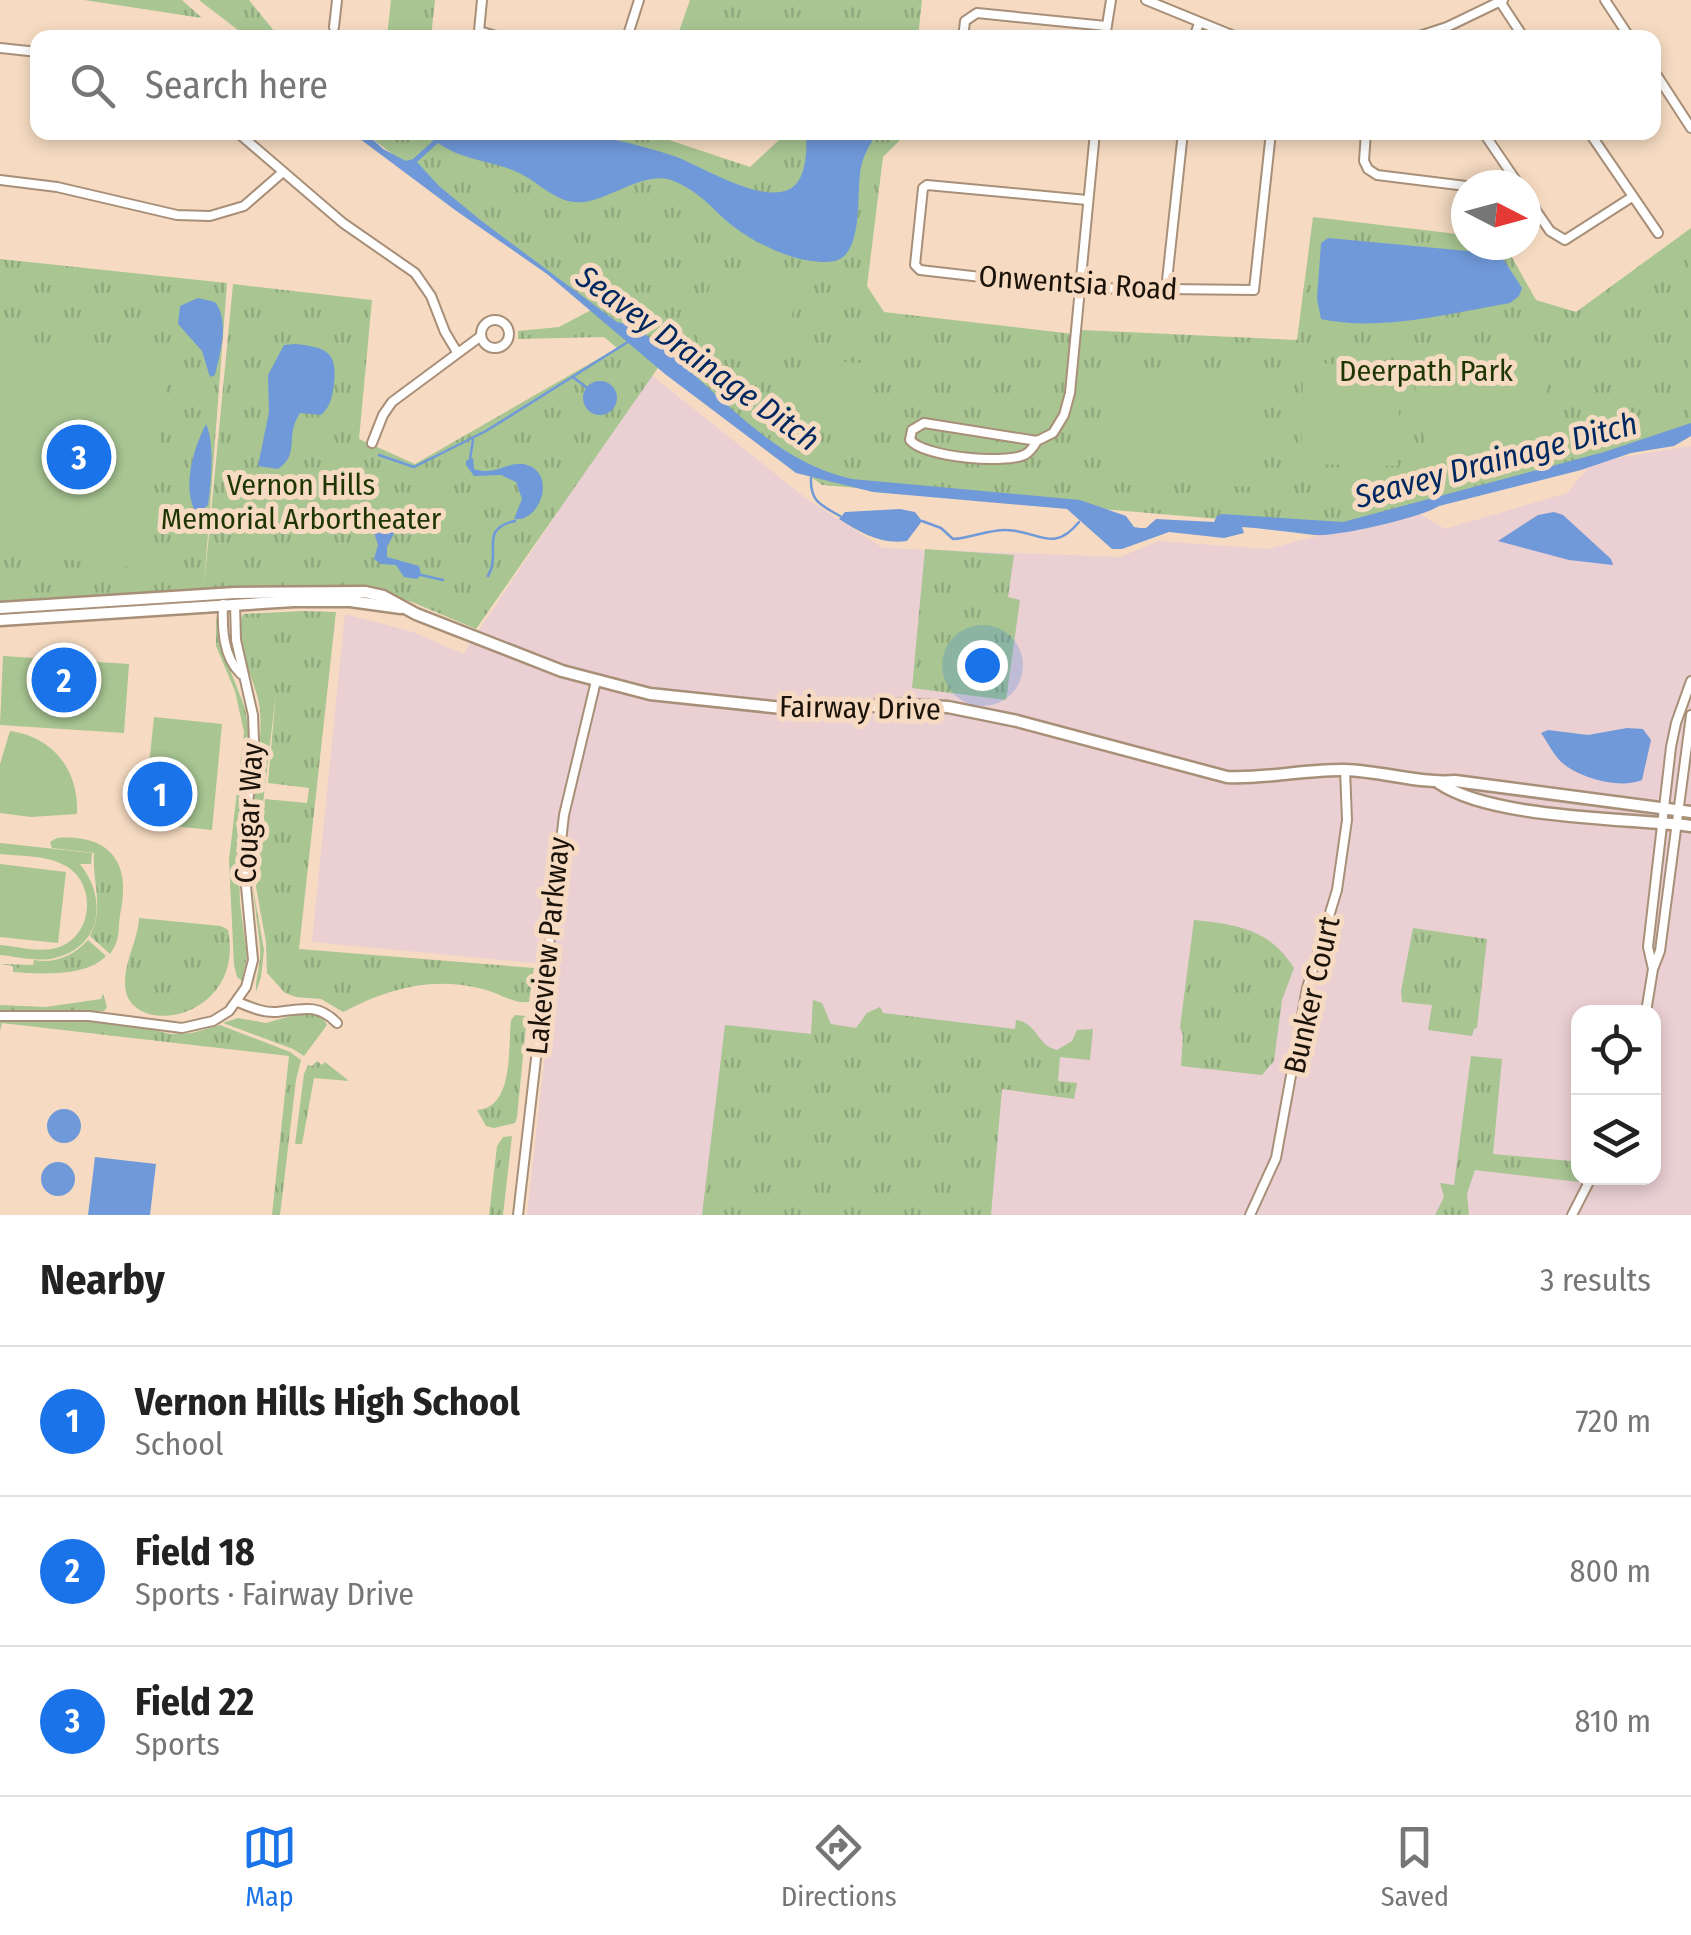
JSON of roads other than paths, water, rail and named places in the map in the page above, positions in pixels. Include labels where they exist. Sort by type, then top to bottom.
[{"type":"main road","name":"Fairway Drive","points":[[0,608],[348,590],[383,596],[522,656],[650,694],[738,706],[906,705],[962,710],[1227,776],[1255,778],[1345,770],[1691,812]]},
{"type":"main road","name":"Fairway Drive","points":[[0,620],[229,604],[350,601],[407,608]]},
{"type":"main road","name":"Fairway Drive","points":[[1438,783],[1452,792],[1498,806],[1691,826]]},
{"type":"street","points":[[334,27],[336,0]]},
{"type":"street","points":[[479,30],[482,0]]},
{"type":"street","points":[[630,30],[639,0]]},
{"type":"street","points":[[1106,30],[1111,0]]},
{"type":"street","points":[[1146,0],[1216,30]]},
{"type":"street","points":[[1605,0],[1625,30]]},
{"type":"street","points":[[1438,30],[1501,1],[1519,30]]},
{"type":"street","points":[[965,30],[968,17],[977,13],[1106,26]]},
{"type":"street","points":[[1197,30],[1199,24]]},
{"type":"street","points":[[0,48],[30,51]]},
{"type":"street","points":[[1661,83],[1691,128]]},
{"type":"street","points":[[247,140],[343,223],[415,273],[431,296],[456,352]]},
{"type":"street","points":[[1037,442],[924,423],[912,430],[910,440],[916,448],[936,454],[1006,459],[1026,454],[1053,433],[1064,415],[1075,364],[1078,288],[1094,140]]},
{"type":"street","points":[[1166,290],[1182,140]]},
{"type":"street","name":"Onwentsia Road","points":[[1087,200],[936,184],[923,188],[915,262],[920,270],[1078,288],[1254,290],[1270,140]]},
{"type":"street","points":[[1365,140],[1365,172],[1451,184]]},
{"type":"street","points":[[1488,140],[1509,170]]},
{"type":"street","points":[[1594,140],[1658,233]]},
{"type":"street","points":[[0,180],[57,186],[177,215],[210,216],[244,206],[283,172]]},
{"type":"street","points":[[1541,218],[1561,242],[1632,197]]},
{"type":"street","points":[[372,444],[392,402],[482,336]]},
{"type":"street","name":"Cougar Way","points":[[229,604],[226,648],[232,665],[242,674],[254,740],[244,866],[253,960],[238,1002]]},
{"type":"street","name":"Lakeview Parkway","points":[[518,1215],[562,828],[572,770],[596,681]]},
{"type":"street","points":[[1652,969],[1648,947],[1674,731],[1691,681]]},
{"type":"street","points":[[1647,1005],[1652,969],[1660,952],[1691,715]]},
{"type":"street","name":"Bunker Court","points":[[1250,1215],[1276,1158],[1307,988],[1337,890],[1345,846],[1345,770]]},
{"type":"street","points":[[0,1016],[89,1016],[182,1028],[214,1021],[238,1002],[262,1011],[311,1007],[337,1023]]},
{"type":"street","points":[[1572,1215],[1588,1185]]},
{"type":"water","points":[[361,140],[373,140],[406,161],[434,140],[617,140],[662,152],[747,188],[778,192],[790,189],[800,179],[806,140],[873,140],[861,167],[852,244],[846,254],[829,262],[800,259],[757,242],[692,190],[671,180],[650,179],[594,200],[575,202],[559,198],[513,170],[438,143],[417,162],[479,219],[617,322],[638,327],[775,444],[825,471],[852,479],[1080,500],[1126,516],[1134,527],[1140,528],[1156,519],[1214,522],[1222,514],[1343,522],[1604,452],[1691,423],[1691,436],[1674,446],[1631,453],[1359,530],[1314,535],[1242,527],[1244,533],[1224,538],[1169,532],[1112,549],[1067,509],[873,492],[796,473],[665,374],[547,274]]},
{"type":"water","points":[[1328,238],[1451,249],[1451,260],[1504,260],[1522,288],[1510,303],[1440,316],[1367,323],[1321,319],[1317,299],[1321,243]]},
{"type":"water","points":[[198,298],[215,302],[222,318],[219,357],[215,375],[210,377],[202,351],[178,324],[180,306]]},
{"type":"water","points":[[284,345],[322,349],[331,358],[335,373],[331,401],[321,415],[300,413],[285,463],[278,469],[258,466],[269,412],[268,375]]},
{"type":"water","points":[[600,381],[612,386],[617,398],[612,410],[600,415],[588,410],[583,398],[588,386]]},
{"type":"water","points":[[206,424],[211,452],[210,486],[208,505],[197,515],[189,481],[193,457]]},
{"type":"water","points":[[473,458],[474,469],[482,471],[515,464],[536,470],[543,487],[542,497],[531,514],[514,519],[522,499],[516,482],[501,475],[474,476],[466,465]]},
{"type":"water","points":[[845,512],[915,512],[922,521],[907,541],[880,539],[839,519]]},
{"type":"water","points":[[384,513],[391,515],[398,526],[387,547],[387,557],[419,566],[421,575],[417,579],[404,577],[396,565],[374,559],[378,545],[371,523]]},
{"type":"water","points":[[1538,515],[1563,515],[1613,565],[1569,560],[1498,541]]},
{"type":"water","points":[[1643,729],[1651,740],[1642,780],[1633,783],[1602,781],[1573,770],[1558,758],[1541,733],[1548,730],[1588,735]]},
{"type":"water","points":[[64,1109],[76,1114],[81,1126],[76,1138],[64,1143],[52,1138],[47,1126],[52,1114]]},
{"type":"water","points":[[95,1157],[156,1164],[150,1215],[88,1215]]},
{"type":"water","points":[[58,1162],[70,1167],[75,1179],[70,1191],[58,1196],[46,1191],[41,1179],[46,1167]]},
{"type":"waterway","name":"Seavey Drainage Ditch","points":[[379,455],[414,467],[486,431],[631,340]]},
{"type":"waterway","points":[[573,377],[587,388]]},
{"type":"waterway","points":[[470,459],[473,440]]},
{"type":"waterway","points":[[811,478],[815,498],[840,516]]},
{"type":"waterway","points":[[488,576],[494,536],[497,530],[515,521]]},
{"type":"waterway","points":[[922,521],[941,528],[953,539],[1007,530],[1053,539],[1070,532],[1079,522]]},
{"type":"waterway","points":[[421,575],[443,580]]},
{"type":"place","name":"Field 22","points":[[79,457]]},
{"type":"place","name":"Field 18","points":[[64,680]]},
{"type":"place","name":"Vernon Hills High School","points":[[160,794]]},
{"type":"park label","name":"Deerpath Park","points":[[1426,371]]},
{"type":"park label","name":"Vernon Hills Memorial Arbortheater","points":[[301,502]]}]
